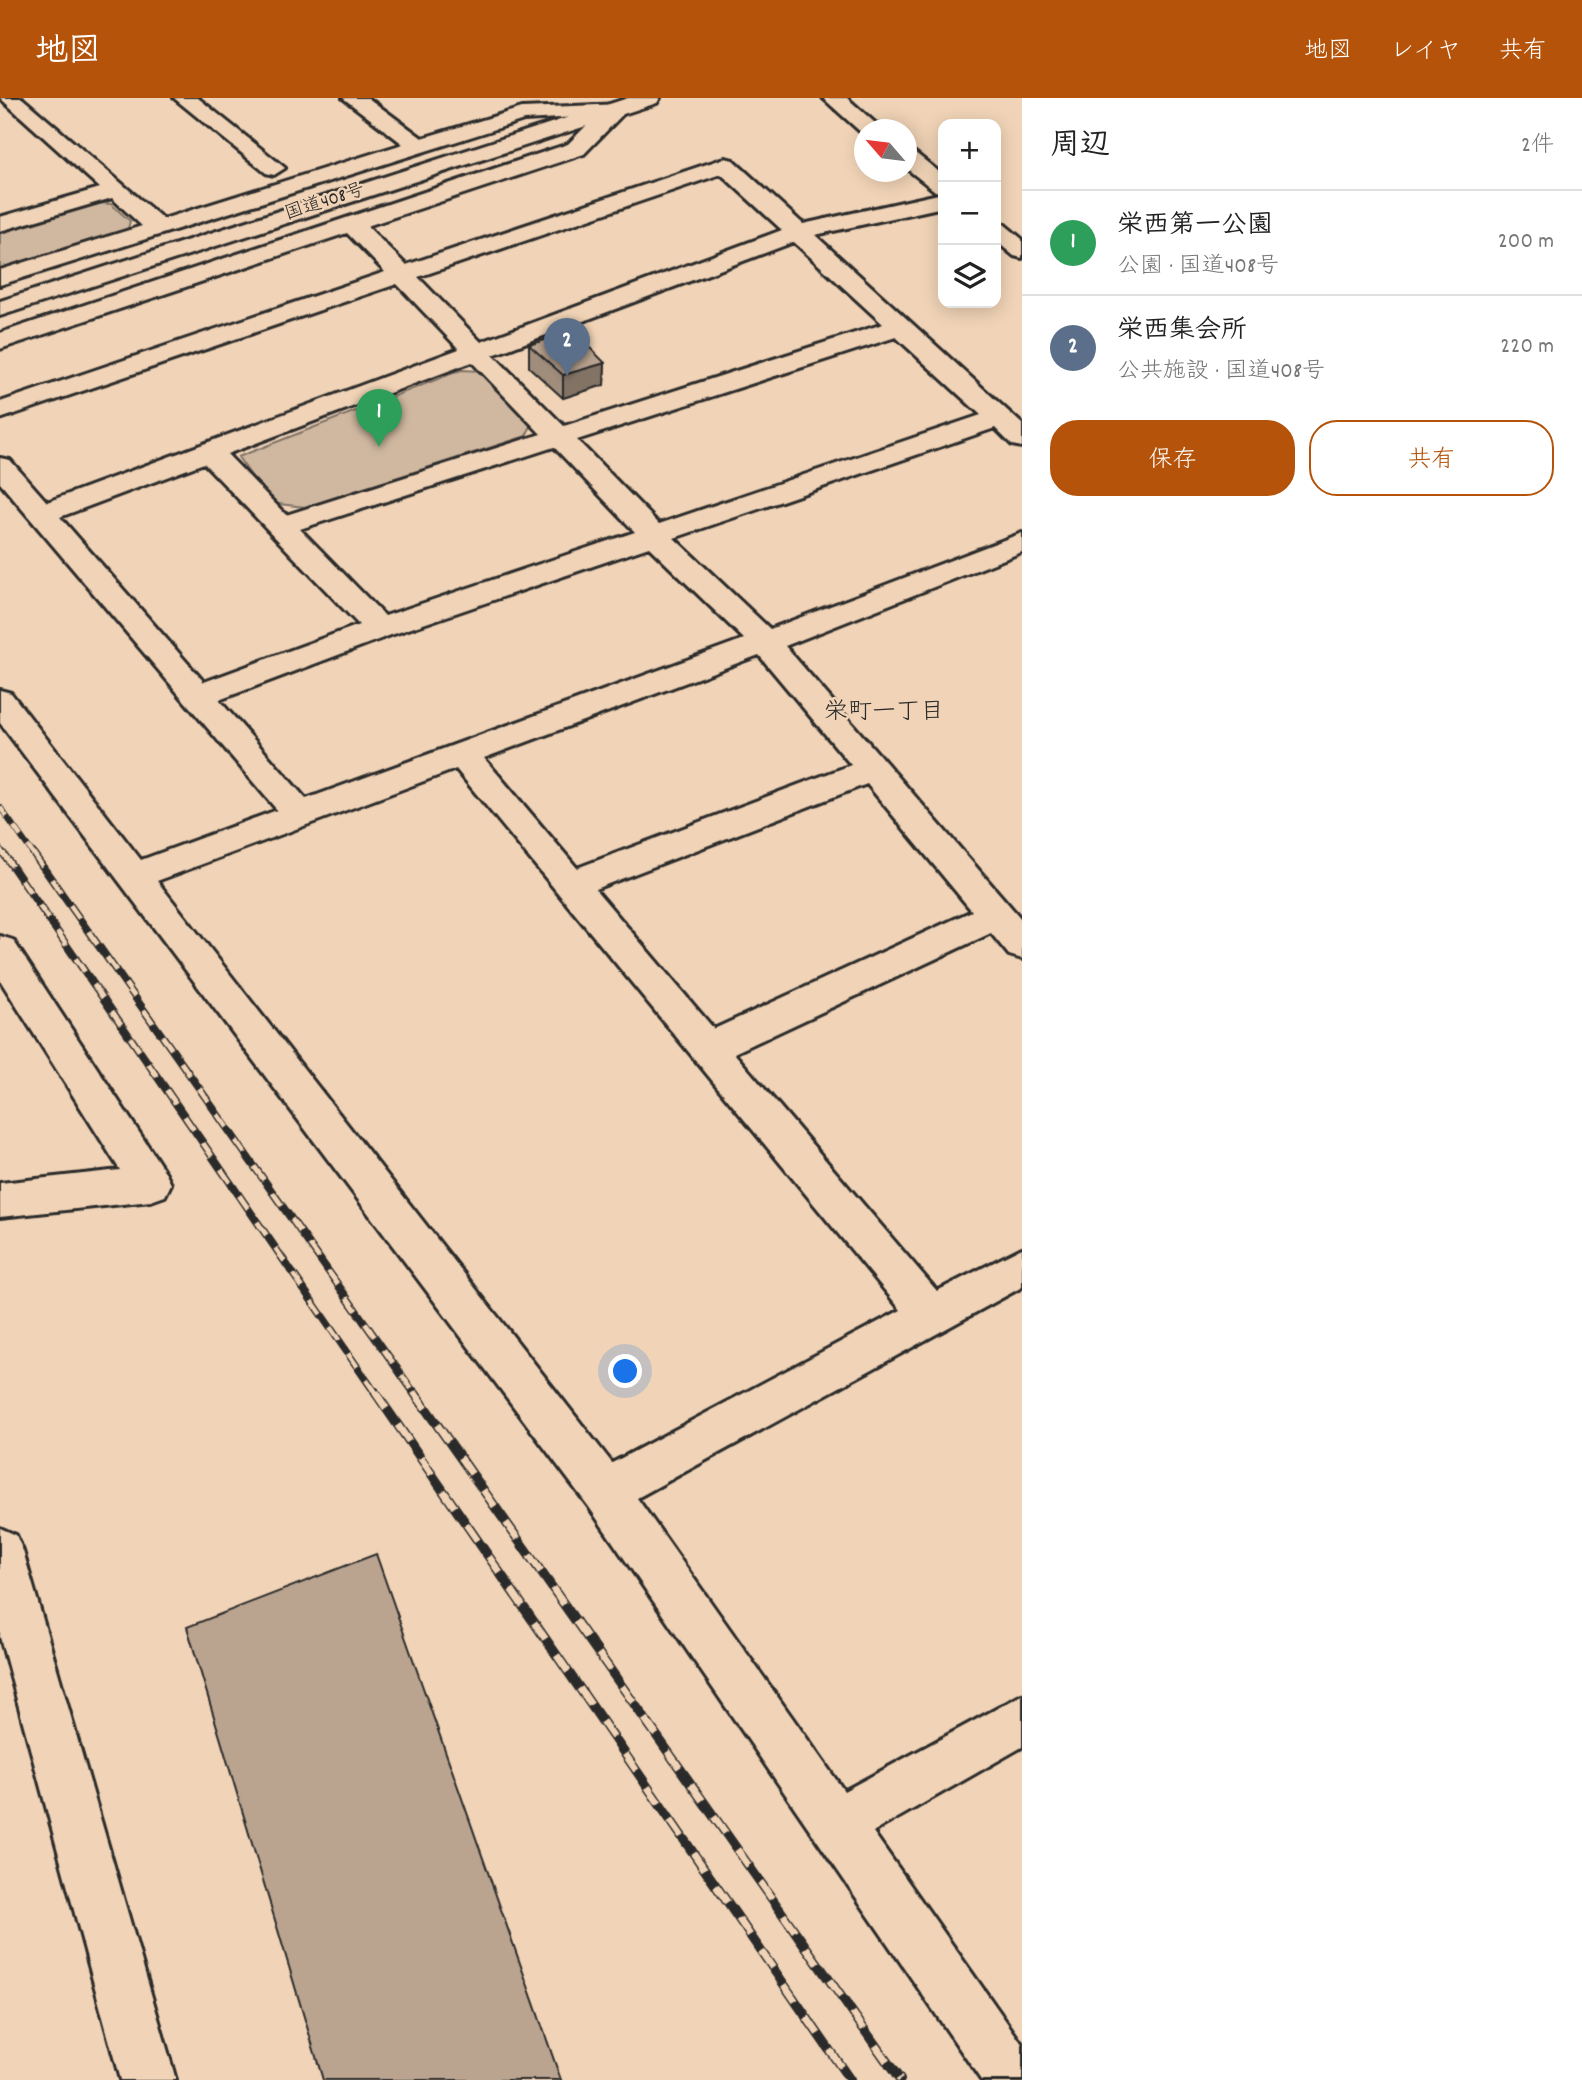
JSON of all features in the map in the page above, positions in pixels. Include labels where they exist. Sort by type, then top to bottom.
[{"type":"main road","points":[[9,98],[159,228]]},
{"type":"main road","points":[[186,98],[274,168]]},
{"type":"main road","points":[[354,98],[401,130],[419,146]]},
{"type":"main road","points":[[337,149],[500,98]]},
{"type":"main road","name":"国道408号","points":[[0,309],[649,98]]},
{"type":"main road","points":[[834,98],[859,119]]},
{"type":"main road","points":[[0,278],[522,114],[615,109]]},
{"type":"main road","points":[[0,341],[576,149],[615,109]]},
{"type":"main road","points":[[250,176],[300,160]]},
{"type":"main road","points":[[0,411],[725,165],[1022,439]]},
{"type":"main road","points":[[917,166],[938,182]]},
{"type":"main road","points":[[0,224],[116,190]]},
{"type":"main road","points":[[42,514],[798,232],[938,201]]},
{"type":"main road","points":[[139,210],[163,202]]},
{"type":"main road","points":[[351,223],[653,534],[765,642],[1022,945]]},
{"type":"main road","points":[[1001,233],[1022,251]]},
{"type":"main road","points":[[281,526],[901,327]]},
{"type":"main road","points":[[198,696],[380,628],[999,418]]},
{"type":"main road","points":[[209,452],[380,628]]},
{"type":"main road","points":[[0,466],[300,814]]},
{"type":"main road","points":[[132,876],[1019,547]]},
{"type":"main road","points":[[0,701],[605,1491],[1014,2080]]},
{"type":"main road","points":[[462,754],[931,1315]]},
{"type":"main road","points":[[571,884],[871,770]]},
{"type":"main road","points":[[708,1048],[996,915]]},
{"type":"main road","points":[[0,950],[150,1184],[0,1200]]},
{"type":"main road","points":[[605,1491],[1022,1266]]},
{"type":"main road","points":[[0,1551],[148,2080]]},
{"type":"main road","points":[[836,1824],[1022,1720]]},
{"type":"shaded area","points":[[86,202],[111,204],[130,221],[127,232],[0,273],[0,229]]},
{"type":"shaded area","points":[[461,370],[483,371],[531,426],[526,436],[305,507],[270,503],[238,457]]},
{"type":"building","points":[[573,331],[605,363],[563,375],[529,345]]},
{"type":"building","points":[[376,1554],[561,2080],[323,2080],[187,1627]]},
{"type":"railway","points":[[0,807],[34,855]]},
{"type":"railway","points":[[0,849],[4,855]]},
{"type":"railway","points":[[3,853],[376,1394]]},
{"type":"railway","points":[[33,853],[415,1394]]},
{"type":"railway","points":[[375,1392],[850,2080]]},
{"type":"railway","points":[[414,1392],[900,2080]]},
{"type":"place","name":"栄西集会所","points":[[567,376]]},
{"type":"place","name":"栄西第一公園","points":[[379,447]]},
{"type":"district","name":"栄町一丁目","points":[[884,713]]}]
